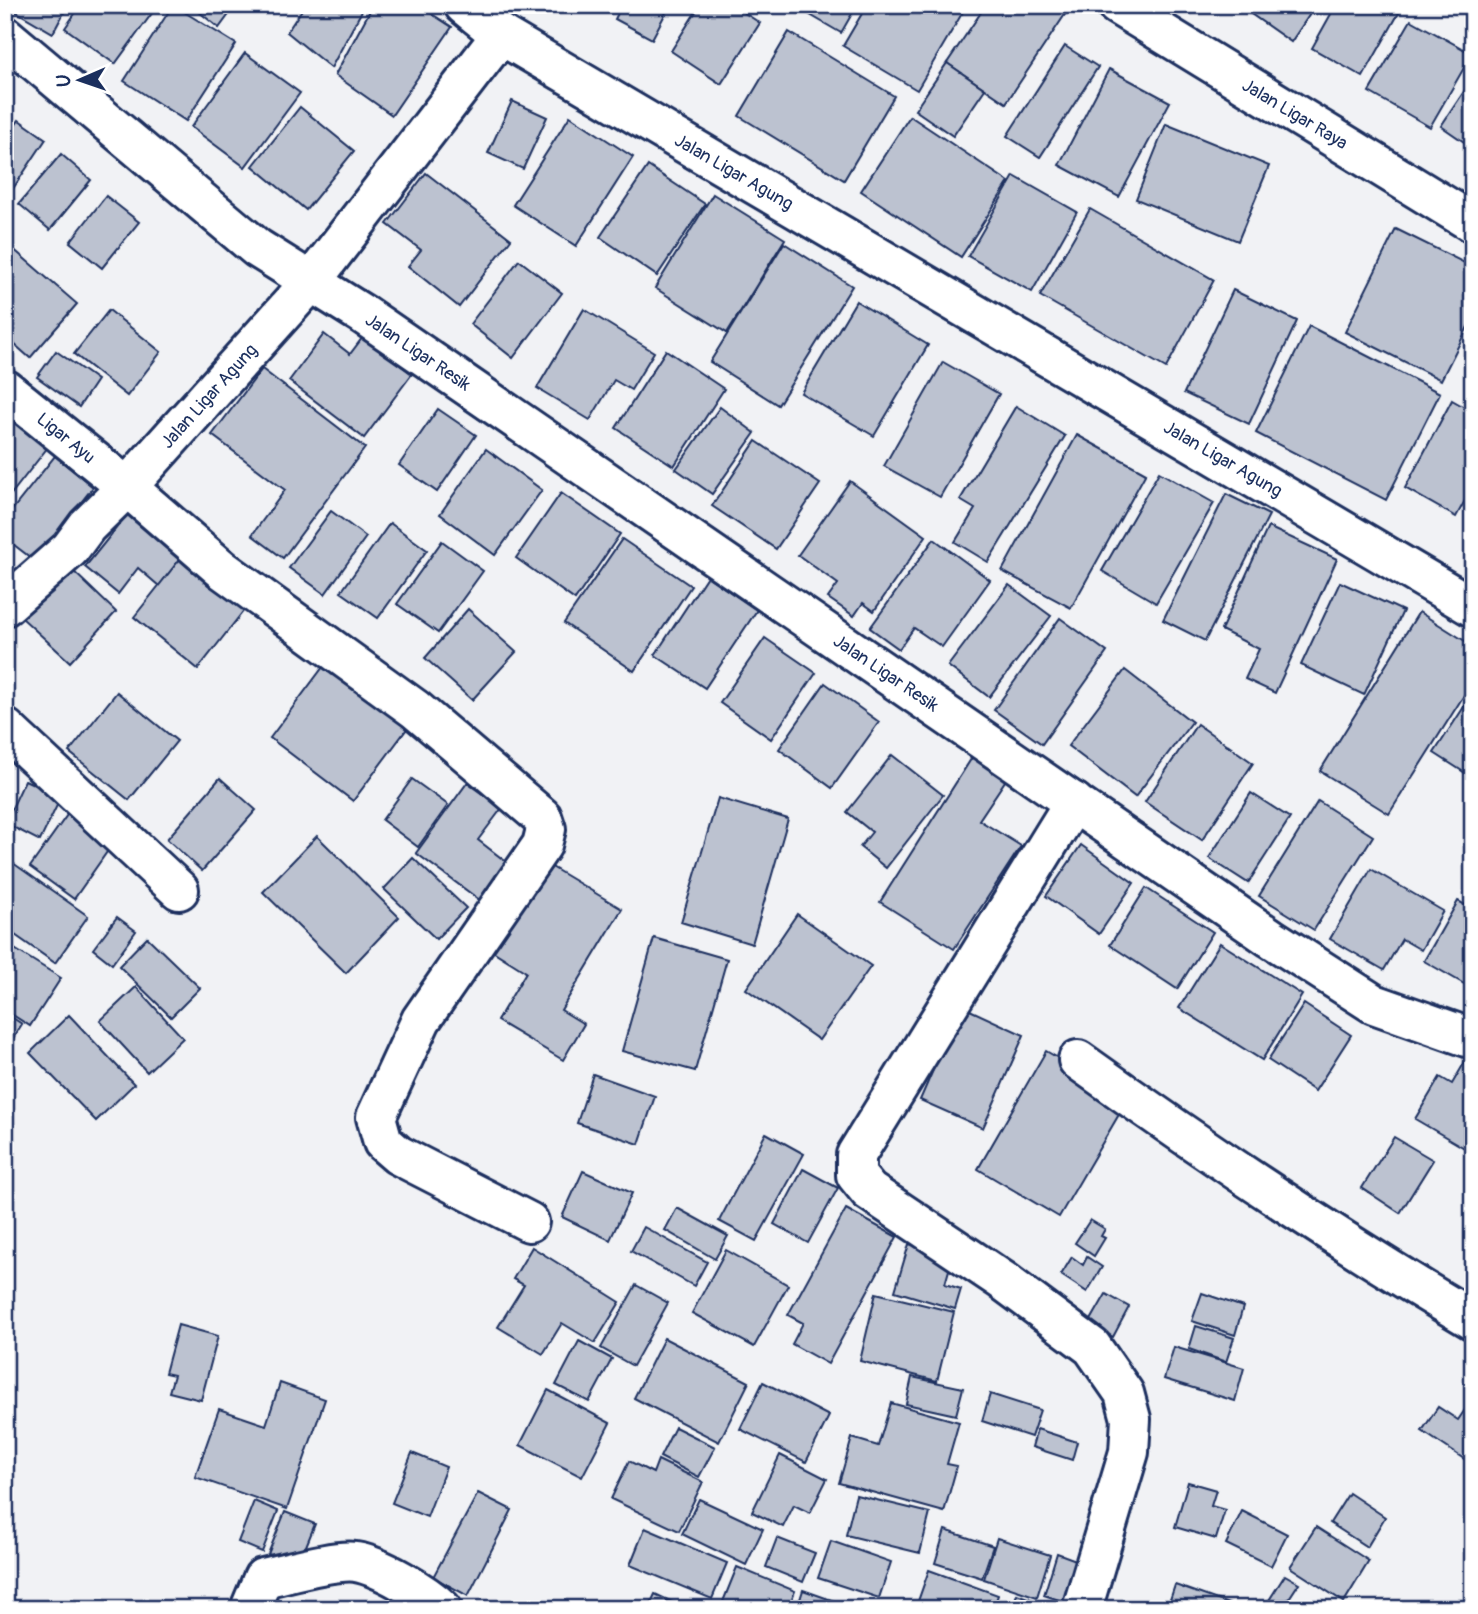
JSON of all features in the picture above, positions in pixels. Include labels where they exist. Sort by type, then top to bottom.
[{"type":"street","points":[[464,5],[501,35]]},
{"type":"street","name":"Jalan Ligar Raya","points":[[1117,5],[1473,223]]},
{"type":"street","name":"Jalan Ligar Agung","points":[[5,606],[70,549],[87,526],[127,487],[310,283],[501,35],[1473,607]]},
{"type":"street","name":"Jalan Ligar Resik","points":[[5,36],[257,248],[375,323],[1271,938],[1374,1004],[1473,1039]]},
{"type":"street","name":"Ligar Ayu","points":[[5,389],[127,487],[223,570],[415,709],[542,817],[546,829],[542,845],[421,1020],[376,1117],[383,1142],[398,1155],[529,1222]]},
{"type":"street","points":[[5,728],[179,890]]},
{"type":"street","points":[[1074,802],[872,1127],[856,1155],[856,1175],[869,1191],[992,1272],[1092,1347],[1124,1393],[1130,1419],[1129,1452],[1082,1609]]},
{"type":"street","points":[[1078,1060],[1329,1231],[1473,1320]]},
{"type":"street","points":[[250,1609],[264,1578],[320,1566],[355,1562],[404,1581],[442,1609]]},
{"type":"building","points":[[5,5],[68,5],[53,33]]},
{"type":"building","points":[[81,5],[158,5],[115,64],[65,28]]},
{"type":"building","points":[[173,5],[236,44],[186,121],[124,81]]},
{"type":"building","points":[[202,5],[236,5],[219,28],[198,11]]},
{"type":"building","points":[[305,5],[365,5],[331,68],[287,32]]},
{"type":"building","points":[[373,5],[418,5],[452,27],[392,115],[335,75]]},
{"type":"building","points":[[622,5],[670,5],[652,39],[615,19]]},
{"type":"building","points":[[700,5],[732,5],[760,23],[721,84],[671,51]]},
{"type":"building","points":[[793,5],[857,5],[841,33]]},
{"type":"building","points":[[867,5],[967,5],[917,90],[843,46]]},
{"type":"building","points":[[986,5],[1055,5],[1066,13],[1006,103],[947,63]]},
{"type":"building","points":[[1238,5],[1316,5],[1291,42]]},
{"type":"building","points":[[1336,5],[1390,5],[1400,11],[1363,77],[1312,48]]},
{"type":"building","points":[[1411,20],[1472,54],[1430,127],[1369,92]]},
{"type":"building","points":[[789,32],[894,96],[844,180],[739,116]]},
{"type":"building","points":[[1065,46],[1098,67],[1040,157],[1007,136]]},
{"type":"building","points":[[245,53],[300,93],[245,167],[191,127]]},
{"type":"building","points":[[947,63],[985,89],[953,136],[915,110]]},
{"type":"building","points":[[1109,69],[1170,102],[1119,197],[1059,165]]},
{"type":"building","points":[[1473,78],[1473,148],[1441,126]]},
{"type":"building","points":[[512,101],[547,117],[523,169],[488,153]]},
{"type":"building","points":[[300,107],[354,151],[306,210],[253,166]]},
{"type":"building","points":[[570,116],[633,157],[576,246],[513,205]]},
{"type":"building","points":[[910,116],[1009,182],[961,257],[861,191]]},
{"type":"building","points":[[19,120],[46,139],[8,196],[5,194],[5,140]]},
{"type":"building","points":[[1166,124],[1269,166],[1238,241],[1136,199]]},
{"type":"building","points":[[61,154],[91,180],[50,230],[19,204]]},
{"type":"building","points":[[648,166],[705,204],[657,276],[600,237]]},
{"type":"building","points":[[426,173],[511,239],[459,307],[408,266],[421,250],[387,224]]},
{"type":"building","points":[[1014,176],[1077,212],[1032,292],[968,256]]},
{"type":"building","points":[[713,194],[785,239],[727,333],[655,288]]},
{"type":"building","points":[[106,196],[139,222],[102,268],[70,242]]},
{"type":"building","points":[[1090,209],[1214,280],[1166,368],[1040,296]]},
{"type":"building","points":[[1396,229],[1473,267],[1473,317],[1441,380],[1345,332]]},
{"type":"building","points":[[784,243],[852,286],[778,405],[710,362]]},
{"type":"building","points":[[11,247],[77,304],[30,358],[5,336],[5,253]]},
{"type":"building","points":[[519,260],[562,293],[513,358],[470,324]]},
{"type":"building","points":[[1233,290],[1297,321],[1249,424],[1184,393]]},
{"type":"building","points":[[856,301],[928,345],[874,436],[801,393]]},
{"type":"building","points":[[584,309],[654,352],[631,390],[614,380],[590,420],[537,388]]},
{"type":"building","points":[[109,310],[161,352],[127,396],[74,354]]},
{"type":"building","points":[[1309,326],[1440,393],[1386,500],[1256,433]]},
{"type":"building","points":[[324,334],[350,354],[363,337],[412,374],[364,438],[289,381]]},
{"type":"building","points":[[666,350],[724,389],[674,466],[616,428]]},
{"type":"building","points":[[56,351],[97,380],[79,407],[37,377]]},
{"type":"building","points":[[943,362],[999,394],[940,497],[884,466]]},
{"type":"building","points":[[262,369],[365,448],[283,558],[252,535],[285,490],[212,435]]},
{"type":"building","points":[[1452,400],[1473,412],[1473,486],[1456,517],[1405,488]]},
{"type":"building","points":[[1016,406],[1065,436],[988,562],[955,542],[975,509],[960,500]]},
{"type":"building","points":[[720,407],[755,433],[712,494],[676,469]]},
{"type":"building","points":[[438,409],[476,435],[437,492],[399,465]]},
{"type":"building","points":[[12,418],[48,447],[5,502],[5,427]]},
{"type":"building","points":[[1077,435],[1146,473],[1071,608],[1002,571]]},
{"type":"building","points":[[756,441],[820,484],[776,549],[712,506]]},
{"type":"building","points":[[486,449],[542,490],[495,555],[440,514]]},
{"type":"building","points":[[55,456],[93,487],[35,561],[5,538],[5,519]]},
{"type":"building","points":[[1159,472],[1214,503],[1156,603],[1102,571]]},
{"type":"building","points":[[850,481],[926,536],[874,611],[863,603],[854,616],[828,598],[838,584],[798,555]]},
{"type":"building","points":[[561,493],[620,534],[575,600],[516,558]]},
{"type":"building","points":[[1226,494],[1269,515],[1205,641],[1163,620]]},
{"type":"building","points":[[134,506],[188,549],[159,586],[138,568],[118,594],[85,567]]},
{"type":"building","points":[[331,511],[366,537],[325,594],[289,568]]},
{"type":"building","points":[[390,523],[427,550],[378,618],[341,592]]},
{"type":"building","points":[[1268,527],[1337,559],[1275,693],[1245,679],[1259,649],[1221,630]]},
{"type":"building","points":[[622,539],[691,586],[634,671],[564,623]]},
{"type":"building","points":[[934,539],[990,580],[942,647],[914,628],[899,649],[870,628]]},
{"type":"building","points":[[442,541],[483,571],[438,633],[397,604]]},
{"type":"building","points":[[188,549],[252,600],[198,669],[134,617]]},
{"type":"building","points":[[69,567],[116,612],[70,662],[22,618]]},
{"type":"building","points":[[707,576],[757,610],[705,688],[655,655]]},
{"type":"building","points":[[1340,582],[1403,611],[1364,695],[1301,665]]},
{"type":"building","points":[[1009,585],[1051,616],[989,697],[948,666]]},
{"type":"building","points":[[468,609],[516,652],[472,700],[425,658]]},
{"type":"building","points":[[1419,612],[1473,646],[1473,681],[1389,814],[1320,771]]},
{"type":"building","points":[[1060,618],[1107,652],[1042,744],[994,710]]},
{"type":"building","points":[[765,638],[816,673],[771,739],[720,703]]},
{"type":"building","points":[[332,655],[415,718],[353,801],[270,738]]},
{"type":"building","points":[[1125,670],[1192,722],[1135,797],[1068,746]]},
{"type":"building","points":[[825,683],[879,722],[832,788],[779,749]]},
{"type":"building","points":[[117,692],[177,741],[129,800],[69,752]]},
{"type":"building","points":[[1473,693],[1473,778],[1434,753]]},
{"type":"building","points":[[1197,724],[1253,763],[1202,840],[1145,802]]},
{"type":"building","points":[[892,755],[943,795],[886,868],[860,847],[872,832],[847,812]]},
{"type":"building","points":[[973,756],[1007,778],[979,820],[1021,846],[954,949],[880,902]]},
{"type":"building","points":[[220,778],[256,810],[202,871],[167,839]]},
{"type":"building","points":[[412,779],[448,805],[418,847],[382,820]]},
{"type":"building","points":[[25,780],[61,797],[40,841],[5,823]]},
{"type":"building","points":[[467,783],[502,808],[478,840],[509,864],[481,901],[416,853]]},
{"type":"building","points":[[1251,793],[1290,818],[1248,883],[1209,858]]},
{"type":"building","points":[[718,798],[788,819],[752,944],[681,922]]},
{"type":"building","points":[[1318,801],[1373,836],[1314,930],[1259,896]]},
{"type":"building","points":[[72,808],[116,839],[74,899],[30,867]]},
{"type":"building","points":[[317,836],[399,917],[346,973],[263,892]]},
{"type":"building","points":[[1081,845],[1134,883],[1099,934],[1046,896]]},
{"type":"building","points":[[413,858],[466,908],[436,939],[384,889]]},
{"type":"building","points":[[540,860],[622,909],[561,1010],[584,1024],[563,1060],[497,1021],[526,972],[488,948]]},
{"type":"building","points":[[13,863],[88,916],[55,963],[5,928],[5,874]]},
{"type":"building","points":[[1371,869],[1443,911],[1421,950],[1402,939],[1384,970],[1330,939]]},
{"type":"building","points":[[1146,888],[1213,932],[1177,989],[1110,945]]},
{"type":"building","points":[[1458,901],[1473,909],[1473,989],[1424,961]]},
{"type":"building","points":[[797,914],[871,966],[819,1040],[746,989]]},
{"type":"building","points":[[117,917],[136,931],[112,964],[93,949]]},
{"type":"building","points":[[147,937],[200,988],[171,1017],[119,966]]},
{"type":"building","points":[[654,938],[727,959],[695,1071],[622,1051]]},
{"type":"building","points":[[5,943],[61,978],[30,1026],[5,1010]]},
{"type":"building","points":[[1220,943],[1302,995],[1262,1060],[1179,1008]]},
{"type":"building","points":[[136,987],[183,1038],[147,1072],[100,1021]]},
{"type":"building","points":[[1304,1004],[1351,1035],[1315,1091],[1268,1060]]},
{"type":"building","points":[[961,1006],[1024,1035],[983,1128],[920,1100]]},
{"type":"building","points":[[5,1013],[22,1024],[5,1051]]},
{"type":"building","points":[[69,1015],[134,1084],[96,1121],[30,1053]]},
{"type":"building","points":[[1046,1051],[1128,1099],[1059,1217],[978,1169]]},
{"type":"building","points":[[1466,1060],[1473,1064],[1473,1153],[1415,1119],[1440,1077],[1452,1084]]},
{"type":"building","points":[[593,1074],[655,1096],[639,1144],[577,1123]]},
{"type":"building","points":[[766,1133],[804,1154],[756,1241],[719,1221]]},
{"type":"building","points":[[1394,1137],[1433,1160],[1400,1213],[1362,1188]]},
{"type":"building","points":[[803,1169],[838,1188],[808,1243],[774,1224]]},
{"type":"building","points":[[583,1171],[632,1193],[610,1240],[562,1217]]},
{"type":"building","points":[[677,1208],[728,1236],[715,1259],[665,1230]]},
{"type":"building","points":[[846,1209],[897,1237],[828,1364],[792,1344],[803,1323],[788,1315]]},
{"type":"building","points":[[1090,1220],[1105,1229],[1101,1236],[1105,1238],[1094,1256],[1075,1243]]},
{"type":"building","points":[[644,1227],[707,1262],[694,1286],[631,1251]]},
{"type":"building","points":[[909,1244],[953,1256],[945,1284],[961,1289],[955,1309],[895,1291]]},
{"type":"building","points":[[532,1247],[620,1302],[595,1343],[562,1323],[543,1354],[498,1327],[524,1285],[513,1279]]},
{"type":"building","points":[[726,1250],[788,1285],[754,1347],[692,1313]]},
{"type":"building","points":[[1072,1257],[1083,1265],[1087,1257],[1102,1267],[1087,1292],[1061,1275]]},
{"type":"building","points":[[636,1285],[668,1303],[633,1366],[601,1348]]},
{"type":"building","points":[[876,1293],[954,1312],[937,1381],[860,1361]]},
{"type":"building","points":[[1202,1293],[1243,1307],[1235,1335],[1192,1321]]},
{"type":"building","points":[[1106,1294],[1129,1307],[1113,1337],[1090,1322]]},
{"type":"building","points":[[178,1325],[218,1336],[201,1400],[169,1392],[174,1375],[165,1373]]},
{"type":"building","points":[[1196,1326],[1234,1338],[1226,1362],[1189,1349]]},
{"type":"building","points":[[664,1338],[749,1382],[719,1442],[634,1398]]},
{"type":"building","points":[[579,1341],[612,1359],[589,1402],[556,1385]]},
{"type":"building","points":[[1174,1347],[1244,1368],[1235,1401],[1164,1379]]},
{"type":"building","points":[[912,1377],[963,1388],[956,1415],[906,1404]]},
{"type":"building","points":[[763,1382],[829,1416],[806,1462],[740,1429]]},
{"type":"building","points":[[280,1383],[325,1399],[287,1509],[195,1477],[219,1409],[266,1425]]},
{"type":"building","points":[[548,1390],[610,1423],[582,1477],[520,1445]]},
{"type":"building","points":[[990,1394],[1040,1410],[1031,1437],[982,1421]]},
{"type":"building","points":[[1473,1398],[1473,1465],[1422,1431],[1438,1407],[1458,1420]]},
{"type":"building","points":[[891,1403],[959,1422],[947,1464],[957,1466],[944,1512],[839,1483],[852,1438],[878,1446]]},
{"type":"building","points":[[675,1427],[715,1447],[699,1477],[660,1457]]},
{"type":"building","points":[[1037,1429],[1077,1442],[1072,1460],[1032,1447]]},
{"type":"building","points":[[412,1453],[446,1467],[427,1517],[392,1503]]},
{"type":"building","points":[[780,1455],[827,1479],[810,1513],[794,1505],[783,1527],[752,1512]]},
{"type":"building","points":[[658,1460],[703,1482],[679,1531],[611,1499],[629,1461],[653,1473]]},
{"type":"building","points":[[1188,1482],[1216,1490],[1211,1506],[1225,1510],[1216,1539],[1175,1527]]},
{"type":"building","points":[[478,1493],[512,1510],[468,1596],[433,1577]]},
{"type":"building","points":[[1349,1493],[1385,1517],[1367,1547],[1330,1523]]},
{"type":"building","points":[[856,1495],[930,1513],[920,1553],[846,1535]]},
{"type":"building","points":[[699,1499],[763,1529],[746,1565],[682,1534]]},
{"type":"building","points":[[254,1501],[278,1511],[262,1552],[238,1542]]},
{"type":"building","points":[[1242,1511],[1287,1534],[1271,1566],[1226,1544]]},
{"type":"building","points":[[285,1512],[315,1524],[298,1566],[268,1554]]},
{"type":"building","points":[[1316,1527],[1369,1561],[1344,1602],[1290,1567]]},
{"type":"building","points":[[645,1528],[727,1563],[712,1599],[630,1565]]},
{"type":"building","points":[[945,1530],[993,1546],[982,1578],[935,1563]]},
{"type":"building","points":[[777,1538],[815,1553],[803,1582],[766,1567]]},
{"type":"building","points":[[997,1538],[1050,1555],[1037,1597],[984,1579]]},
{"type":"building","points":[[831,1541],[891,1562],[879,1598],[818,1578]]},
{"type":"building","points":[[1057,1553],[1087,1564],[1074,1605],[1044,1595]]},
{"type":"building","points":[[737,1567],[795,1591],[788,1609],[720,1609]]},
{"type":"building","points":[[929,1570],[998,1595],[993,1609],[931,1609],[917,1604]]},
{"type":"building","points":[[1285,1575],[1299,1583],[1282,1609],[1272,1609],[1266,1605]]},
{"type":"building","points":[[1175,1585],[1229,1604],[1227,1609],[1167,1609]]},
{"type":"building","points":[[803,1590],[857,1609],[797,1609]]},
{"type":"building","points":[[655,1594],[687,1609],[648,1609]]},
{"type":"building","points":[[1017,1594],[1057,1609],[1012,1609]]}]
